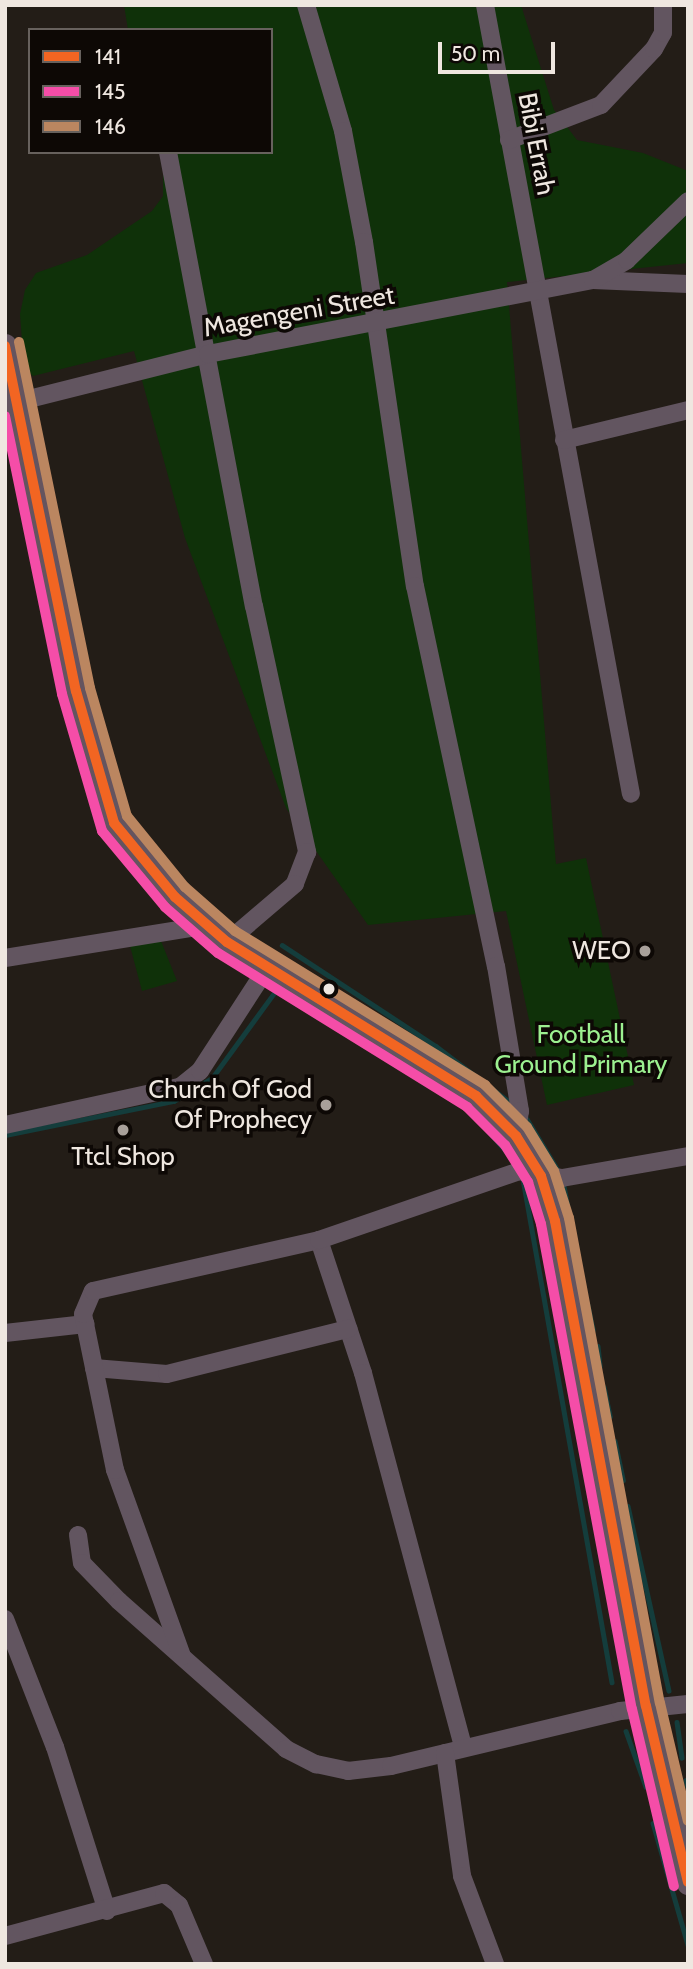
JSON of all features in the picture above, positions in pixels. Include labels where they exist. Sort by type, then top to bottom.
[{"type":"main road","points":[[5,345],[8,373],[17,402],[47,562],[105,801],[134,850],[227,943],[476,1096],[516,1136],[541,1176],[555,1221],[646,1706],[688,1883]]},
{"type":"street","points":[[306,5],[343,131],[376,325],[415,586],[496,966],[520,1111],[516,1136]]},
{"type":"street","name":"Bibi Errah","points":[[485,5],[631,794]]},
{"type":"street","points":[[509,140],[601,105],[654,49],[663,33],[663,5]]},
{"type":"street","points":[[168,154],[254,606],[307,852],[295,884],[227,943]]},
{"type":"street","points":[[593,280],[635,252],[688,201]]},
{"type":"street","points":[[593,280],[688,284]]},
{"type":"street","name":"Magengeni Street","points":[[17,402],[208,354],[376,325],[593,280]]},
{"type":"street","points":[[564,440],[688,410]]},
{"type":"street","points":[[5,957],[208,925]]},
{"type":"street","points":[[5,1125],[180,1087],[200,1071],[267,968]]},
{"type":"street","points":[[182,1656],[115,1470],[85,1324],[87,1301],[102,1286],[319,1240],[519,1171],[562,1178],[688,1156]]},
{"type":"street","points":[[319,1240],[348,1329],[463,1747]]},
{"type":"street","points":[[5,1333],[85,1324]]},
{"type":"street","points":[[94,1367],[167,1374],[348,1329]]},
{"type":"street","points":[[78,1535],[87,1569],[286,1749],[316,1764],[348,1771],[445,1753],[646,1706],[688,1704]]},
{"type":"street","points":[[5,1619],[55,1747],[107,1911]]},
{"type":"street","points":[[445,1753],[462,1877],[495,1964]]},
{"type":"street","points":[[5,1936],[107,1911],[144,1895],[173,1896],[204,1964]]},
{"type":"green space","name":"Football Ground Primary","points":[[124,5],[521,5],[554,110],[577,140],[643,153],[688,171],[688,263],[507,282],[556,864],[586,858],[634,1085],[547,1105],[506,911],[368,925],[286,808],[185,538],[134,351],[33,376],[24,368],[20,314],[25,290],[36,273],[87,255],[152,211],[163,196],[163,154],[273,154],[273,28],[128,28]]},
{"type":"green space","points":[[161,941],[177,981],[142,991],[130,946]]},
{"type":"waterway","points":[[5,419],[30,524]]},
{"type":"waterway","points":[[70,711],[94,793]]},
{"type":"waterway","points":[[112,836],[134,865]]},
{"type":"waterway","points":[[282,945],[436,1046],[512,1104]]},
{"type":"waterway","points":[[229,956],[251,974]]},
{"type":"waterway","points":[[269,984],[467,1107],[513,1159]]},
{"type":"waterway","points":[[5,1135],[174,1101],[212,1078],[277,989]]},
{"type":"waterway","points":[[527,1119],[559,1172]]},
{"type":"waterway","points":[[523,1179],[612,1682]]},
{"type":"waterway","points":[[564,1186],[573,1234]]},
{"type":"waterway","points":[[576,1245],[583,1287]]},
{"type":"waterway","points":[[588,1305],[593,1329]]},
{"type":"waterway","points":[[598,1346],[600,1366]]},
{"type":"waterway","points":[[604,1387],[610,1416]]},
{"type":"waterway","points":[[615,1441],[623,1480]]},
{"type":"waterway","points":[[628,1506],[669,1691]]},
{"type":"waterway","points":[[677,1722],[682,1758]]},
{"type":"waterway","points":[[626,1731],[646,1787]]},
{"type":"waterway","points":[[686,1780],[688,1787]]},
{"type":"waterway","points":[[653,1823],[688,1945]]},
{"type":"transit line","name":"146","points":[[19,342],[90,688],[127,816],[185,887],[235,931],[485,1085],[527,1127],[554,1171],[569,1218],[660,1703],[688,1821]]},
{"type":"transit line","name":"141","points":[[5,346],[76,691],[114,823],[175,897],[227,942],[476,1096],[516,1136],[541,1176],[555,1221],[646,1706],[688,1882]]},
{"type":"transit line","name":"145","points":[[5,416],[62,694],[102,831],[165,907],[218,953],[467,1107],[505,1145],[528,1182],[541,1224],[632,1709],[674,1886]]},
{"type":"place","name":"WEO","points":[[645,951]]},
{"type":"place","name":"Church Of God Of Prophecy","points":[[326,1105]]},
{"type":"place","name":"Ttcl Shop","points":[[123,1130]]}]
